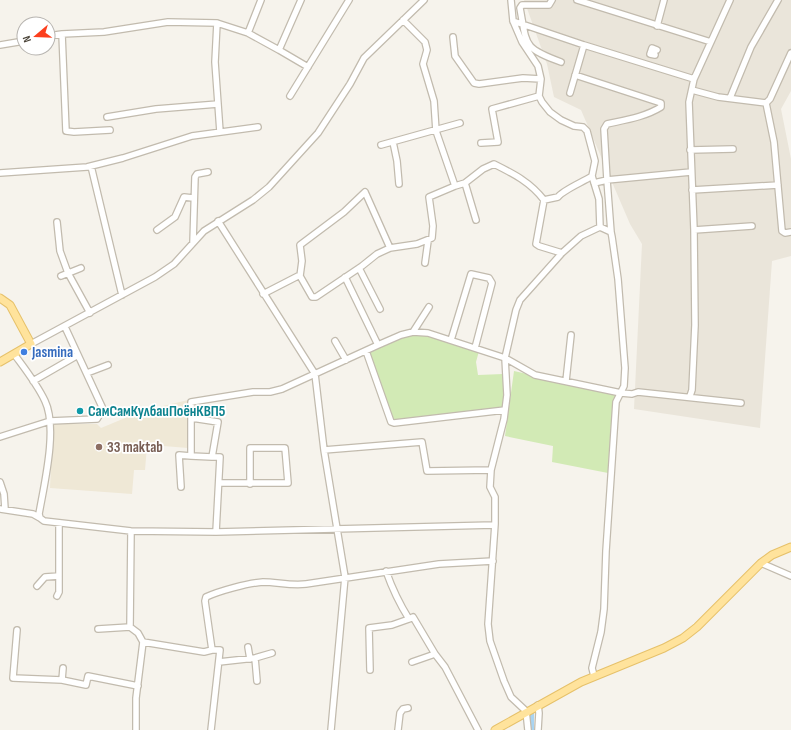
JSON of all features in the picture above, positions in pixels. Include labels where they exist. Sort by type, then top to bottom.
[{"type":"main road","points":[[0,298],[10,305],[31,344],[0,362]]},
{"type":"main road","points":[[495,730],[526,711],[594,676],[664,648],[683,638],[697,627],[761,563],[772,555],[791,548]]},
{"type":"street","points":[[248,33],[262,0]]},
{"type":"street","points":[[279,50],[301,0]]},
{"type":"street","points":[[290,96],[349,0]]},
{"type":"street","points":[[31,344],[155,277],[174,264],[204,230],[253,200],[269,187],[318,133],[350,84],[364,58],[423,0]]},
{"type":"street","points":[[512,0],[513,21],[522,42],[538,66],[541,79],[539,96],[550,112],[574,126],[583,127],[587,131],[595,161],[592,176],[599,199],[600,227]]},
{"type":"street","points":[[552,0],[549,5],[520,6],[525,36],[532,48],[536,52],[561,62]]},
{"type":"street","points":[[577,0],[711,42]]},
{"type":"street","points":[[657,26],[664,0]]},
{"type":"street","points":[[690,396],[692,390],[694,326],[694,230],[689,102],[694,79],[729,0]]},
{"type":"street","points":[[730,98],[751,47],[778,0]]},
{"type":"street","points":[[403,20],[425,42],[427,50],[423,64],[434,101],[436,131],[455,186]]},
{"type":"street","points":[[513,21],[584,46],[694,79]]},
{"type":"street","points":[[56,35],[104,32],[168,22],[217,23],[248,33],[308,67]]},
{"type":"street","points":[[217,23],[215,48],[220,132]]},
{"type":"street","points":[[62,34],[66,130],[74,132],[110,130]]},
{"type":"street","points":[[453,38],[455,56],[474,83],[479,84],[523,78],[541,79]]},
{"type":"street","points":[[0,45],[16,42]]},
{"type":"street","points":[[570,93],[584,46]]},
{"type":"street","points":[[766,103],[770,99],[791,53]]},
{"type":"street","points":[[575,76],[661,103],[661,107],[657,109],[638,117],[606,124],[604,129],[611,232],[618,279],[624,347],[624,386],[616,402],[606,551],[604,609],[601,632],[592,668],[594,676]]},
{"type":"street","points":[[692,90],[730,98],[766,103]]},
{"type":"street","points":[[481,143],[498,142],[492,109],[539,96]]},
{"type":"street","points":[[766,103],[774,142],[782,231],[785,233],[791,232]]},
{"type":"street","points":[[107,117],[156,109],[218,104]]},
{"type":"street","points":[[382,145],[460,123]]},
{"type":"street","points":[[0,173],[91,166],[192,136],[258,127]]},
{"type":"street","points":[[393,142],[397,161],[399,184]]},
{"type":"street","points":[[690,150],[733,149]]},
{"type":"street","points":[[390,248],[365,192],[344,212],[300,245],[302,261],[300,276],[313,297],[359,268],[371,258],[390,248],[428,241],[433,236],[429,197],[465,183],[483,169],[494,164],[522,178],[535,189],[544,200],[536,244],[538,246],[562,253]]},
{"type":"street","points":[[91,166],[122,295]]},
{"type":"street","points":[[193,243],[193,198],[196,174],[208,172]]},
{"type":"street","points":[[594,183],[607,180],[691,172]]},
{"type":"street","points":[[544,200],[558,197],[562,192],[578,186],[592,176]]},
{"type":"street","points":[[465,183],[476,220]]},
{"type":"street","points":[[692,190],[778,185]]},
{"type":"street","points":[[157,230],[175,217],[184,197],[193,198]]},
{"type":"street","points":[[218,221],[264,294],[291,333],[315,374],[324,450],[345,577],[331,730]]},
{"type":"street","points":[[57,222],[60,251],[68,273],[90,313]]},
{"type":"street","points":[[694,230],[752,226]]},
{"type":"street","points":[[528,730],[526,711],[511,697],[490,641],[488,624],[495,524],[495,497],[490,487],[491,470],[507,395],[505,358],[516,310],[520,300],[562,253],[581,236],[600,227],[611,232]]},
{"type":"street","points":[[425,263],[428,241]]},
{"type":"street","points":[[61,276],[80,268]]},
{"type":"street","points":[[359,268],[380,309]]},
{"type":"street","points":[[451,340],[471,274],[489,278],[492,283],[476,348]]},
{"type":"street","points":[[264,294],[295,276],[300,276]]},
{"type":"street","points":[[345,277],[378,345]]},
{"type":"street","points":[[413,332],[429,307]]},
{"type":"street","points":[[0,437],[50,421],[98,419],[102,414],[103,409],[65,326]]},
{"type":"street","points":[[191,456],[191,402],[254,392],[270,392],[315,374],[401,335],[413,332],[428,333],[505,358],[535,375],[621,393],[632,394],[638,392],[690,396],[741,403]]},
{"type":"street","points":[[566,381],[571,335]]},
{"type":"street","points":[[335,340],[346,360]]},
{"type":"street","points":[[366,351],[391,422],[394,423],[505,410]]},
{"type":"street","points":[[14,354],[46,402],[50,421],[46,475],[40,518]]},
{"type":"street","points":[[33,381],[78,354]]},
{"type":"street","points":[[87,373],[108,365]]},
{"type":"street","points":[[192,418],[218,422],[212,457]]},
{"type":"street","points":[[324,450],[422,442],[426,471],[491,470]]},
{"type":"street","points":[[219,483],[250,484],[288,483],[285,448],[250,448],[250,484]]},
{"type":"street","points":[[181,487],[179,455],[220,457],[216,532]]},
{"type":"street","points":[[0,482],[4,494],[2,509],[32,514],[44,521],[59,524],[130,531],[216,532],[494,525]]},
{"type":"street","points":[[57,596],[59,592],[59,524]]},
{"type":"street","points":[[130,531],[130,627]]},
{"type":"street","points":[[212,650],[205,601],[206,598],[262,582],[296,585],[439,564],[493,561]]},
{"type":"street","points":[[761,563],[791,576]]},
{"type":"street","points":[[386,571],[391,587],[409,619]]},
{"type":"street","points":[[37,586],[45,577],[59,576]]},
{"type":"street","points":[[370,670],[369,628],[392,625],[413,617],[435,654],[445,667],[478,730]]},
{"type":"street","points":[[98,629],[130,627],[138,633],[143,642],[138,686],[136,730]]},
{"type":"street","points":[[17,630],[12,678],[62,680],[86,685],[88,676],[138,686]]},
{"type":"street","points":[[143,642],[204,652],[220,650],[211,730]]},
{"type":"street","points":[[248,647],[257,681]]},
{"type":"street","points":[[219,662],[252,658],[272,653]]},
{"type":"street","points":[[412,662],[435,654]]},
{"type":"street","points":[[62,680],[63,668]]},
{"type":"street","points":[[538,705],[538,730]]},
{"type":"street","points":[[398,730],[400,713],[403,709],[408,708]]},
{"type":"shaded area","points":[[524,0],[791,0],[791,91],[781,109],[791,159],[791,256],[772,261],[760,428],[634,409],[642,244],[630,224],[581,110],[554,97],[547,64]]},
{"type":"shaded area","name":"33 maktab","points":[[188,400],[188,448],[147,446],[145,470],[134,470],[132,494],[50,488],[53,424],[97,424],[101,428],[142,411]]},
{"type":"green space","points":[[416,334],[436,337],[479,351],[476,362],[478,375],[503,374],[503,409],[393,421],[368,351],[393,340]]},
{"type":"green space","points":[[514,371],[616,394],[608,473],[552,462],[553,446],[505,436]]},
{"type":"waterway","points":[[532,712],[532,730]]},
{"type":"place","name":"Jasmina","points":[[24,352]]},
{"type":"place","name":"СамСамКулбаиПоёнКВП5","points":[[80,411]]},
{"type":"place","name":"33 maktab","points":[[99,447]]}]
